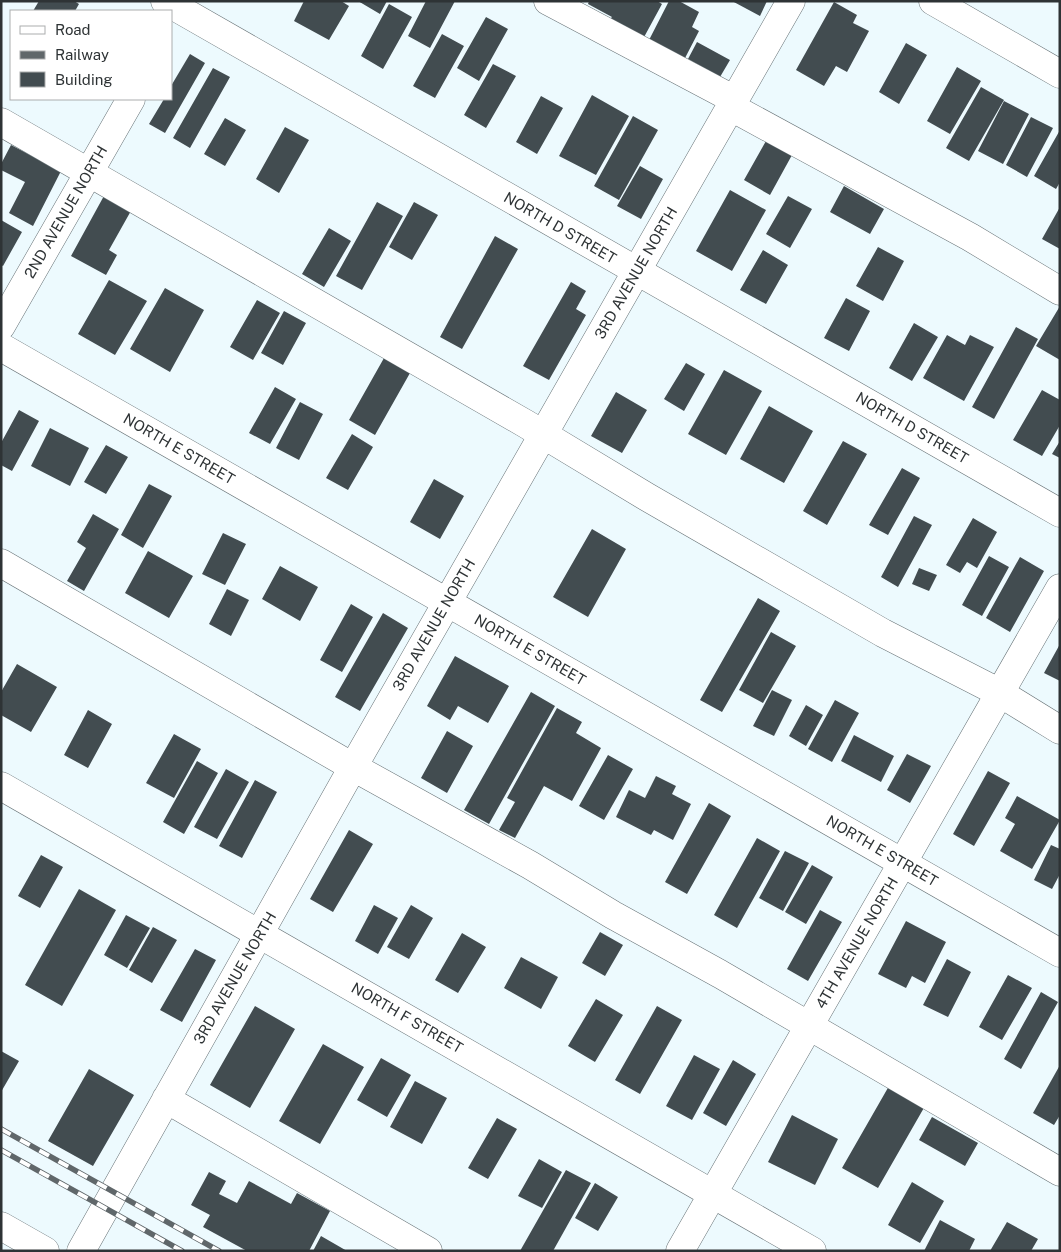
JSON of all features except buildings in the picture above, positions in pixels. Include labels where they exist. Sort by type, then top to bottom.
[{"type":"street","points":[[548,1],[733,103],[1060,290]]},
{"type":"street","name":"3RD AVENUE NORTH","points":[[82,1251],[353,767],[791,1]]},
{"type":"street","points":[[933,1],[1060,74]]},
{"type":"street","name":"NORTH D STREET","points":[[176,11],[637,271],[1060,513]]},
{"type":"street","name":"2ND AVENUE NORTH","points":[[1,326],[130,100]]},
{"type":"street","points":[[1,122],[544,434],[655,502],[882,633],[1000,693],[1060,730]]},
{"type":"street","name":"NORTH E STREET","points":[[1,347],[1060,953]]},
{"type":"street","points":[[1,564],[353,767],[530,864],[613,915],[720,974],[1060,1172]]},
{"type":"street","name":"4TH AVENUE NORTH","points":[[680,1251],[1060,588]]},
{"type":"street","name":"NORTH F STREET","points":[[1,786],[812,1251]]},
{"type":"street","points":[[166,1099],[428,1251]]},
{"type":"street","points":[[1,1226],[45,1251]]},
{"type":"railway","points":[[1,1129],[219,1251]]},
{"type":"railway","points":[[1,1150],[182,1251]]}]
